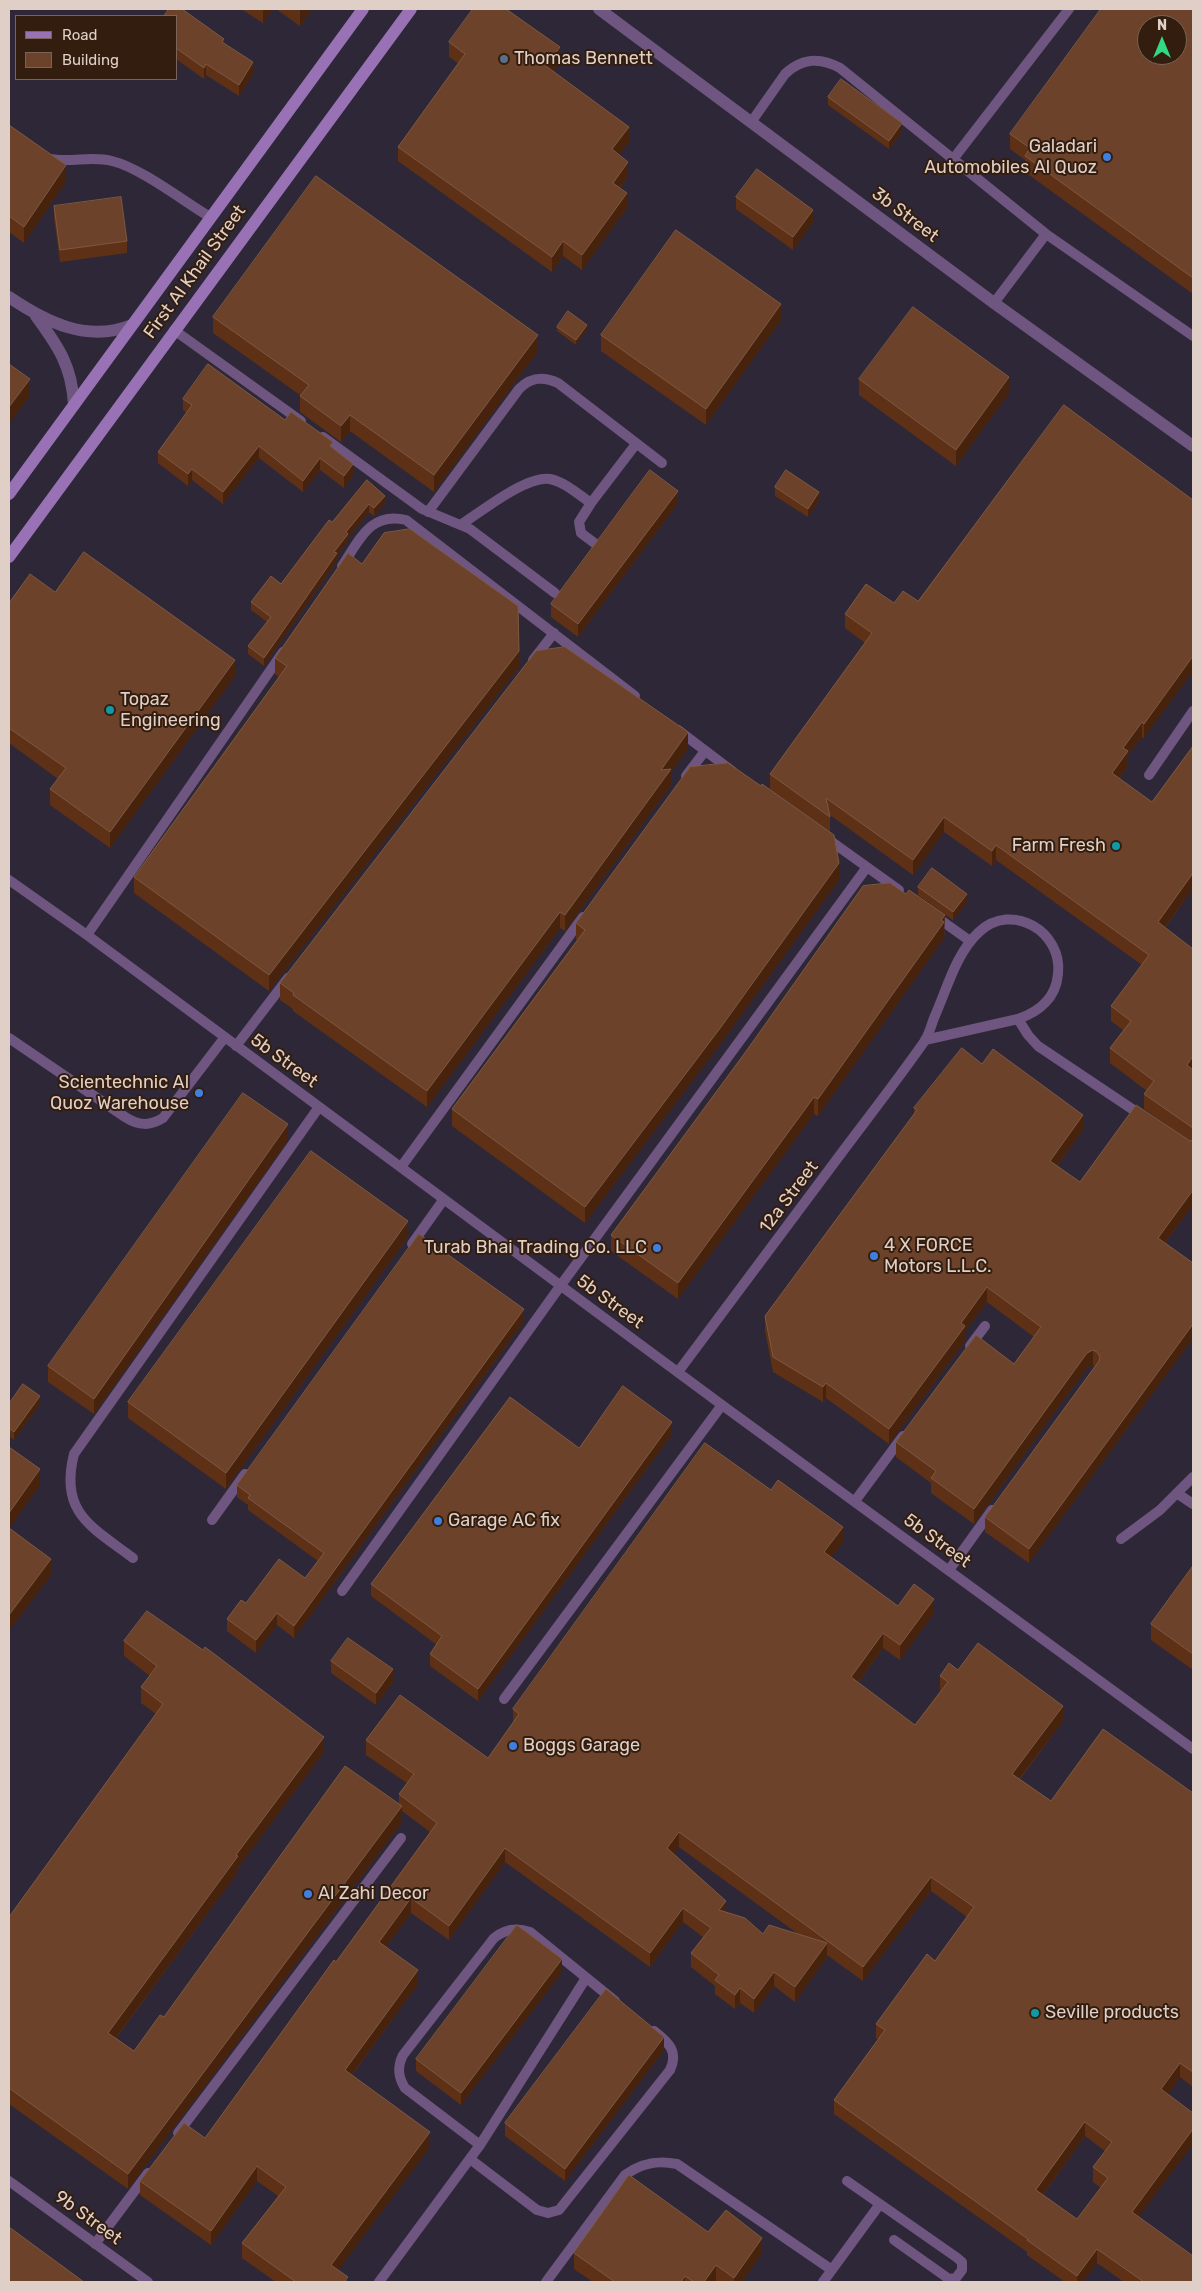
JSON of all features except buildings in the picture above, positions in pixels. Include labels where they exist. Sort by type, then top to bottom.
[{"type":"main road","name":"First Al Khail Street","points":[[9,494],[363,9]]},
{"type":"main road","name":"First Al Khail Street","points":[[9,557],[411,9]]},
{"type":"street","name":"3b Street","points":[[599,9],[994,303],[1193,446]]},
{"type":"street","points":[[9,297],[36,316],[85,332],[109,332],[132,325]]},
{"type":"street","points":[[36,316],[56,342],[68,366],[74,404]]},
{"type":"lane","points":[[954,158],[1069,9]]},
{"type":"lane","points":[[752,122],[785,74],[799,64],[819,60],[830,62],[954,158],[1046,234],[1193,336]]},
{"type":"lane","points":[[40,153],[47,158],[60,161],[112,161],[144,176],[210,217]]},
{"type":"lane","points":[[994,303],[1046,234]]},
{"type":"lane","points":[[174,330],[428,512],[462,524],[555,593]]},
{"type":"lane","points":[[428,512],[519,388],[530,380],[544,378],[558,383],[662,464]]},
{"type":"lane","points":[[597,545],[586,538],[579,528],[582,516],[636,444]]},
{"type":"lane","points":[[462,524],[527,483],[540,479],[560,483],[591,503]]},
{"type":"lane","points":[[334,577],[368,528],[382,519],[398,518],[413,525],[644,704]]},
{"type":"lane","points":[[524,672],[554,633]]},
{"type":"lane","points":[[87,935],[289,642]]},
{"type":"lane","points":[[1149,776],[1193,711]]},
{"type":"lane","points":[[667,721],[704,751],[745,780]]},
{"type":"lane","points":[[681,783],[704,751]]},
{"type":"lane","points":[[818,832],[906,896]]},
{"type":"lane","points":[[342,1591],[561,1286],[867,867]]},
{"type":"lane","name":"5b Street","points":[[9,880],[87,935],[722,1405],[1193,1749]]},
{"type":"lane","points":[[922,907],[970,941]]},
{"type":"lane","points":[[401,1167],[588,911]]},
{"type":"lane","name":"12a Street","points":[[678,1372],[925,1040],[958,963],[970,941],[980,930],[1006,918],[1017,919],[1038,928],[1053,946],[1059,968],[1054,990],[1040,1008],[1018,1019],[925,1040]]},
{"type":"lane","points":[[236,1046],[296,968]]},
{"type":"lane","points":[[1018,1019],[1038,1046],[1154,1123]]},
{"type":"lane","points":[[9,1038],[130,1120],[144,1125],[164,1118],[224,1038]]},
{"type":"lane","points":[[133,1558],[89,1525],[77,1510],[70,1492],[70,1472],[74,1454],[319,1107]]},
{"type":"lane","points":[[404,1255],[444,1199]]},
{"type":"lane","points":[[961,1358],[985,1326]]},
{"type":"lane","points":[[504,1699],[722,1405]]},
{"type":"lane","points":[[855,1501],[908,1430]]},
{"type":"lane","points":[[212,1520],[252,1464]]},
{"type":"lane","points":[[1121,1539],[1141,1526],[1178,1494],[1193,1477]]},
{"type":"lane","points":[[1178,1494],[1193,1504]]},
{"type":"lane","points":[[948,1570],[1001,1499]]},
{"type":"lane","points":[[173,2141],[401,1838]]},
{"type":"lane","points":[[480,2145],[405,2088],[401,2082],[398,2068],[403,2055],[494,1938],[506,1930],[521,1929],[530,1932],[623,2008]]},
{"type":"lane","points":[[379,2282],[480,2145],[586,1978]]},
{"type":"lane","points":[[470,2158],[537,2210],[548,2213],[564,2207],[673,2063],[674,2056],[669,2043],[646,2025]]},
{"type":"lane","points":[[546,2282],[626,2175],[641,2166],[659,2162],[677,2164],[832,2270]]},
{"type":"lane","points":[[95,2244],[155,2164]]},
{"type":"lane","name":"9b Street","points":[[9,2181],[148,2282]]},
{"type":"lane","points":[[847,2181],[959,2259],[962,2270],[956,2278],[948,2279],[894,2240]]},
{"type":"lane","points":[[823,2282],[880,2204]]},
{"type":"shaded area","points":[[9,9],[1193,9],[1193,2282],[9,2282]]},
{"type":"place","name":"Thomas Bennett","points":[[504,59]]},
{"type":"place","name":"Galadari Automobiles Al Quoz","points":[[1107,157]]},
{"type":"place","name":"Topaz Engineering","points":[[110,710]]},
{"type":"place","name":"Farm Fresh","points":[[1116,846]]},
{"type":"place","name":"Scientechnic Al Quoz Warehouse","points":[[199,1093]]},
{"type":"place","name":"Turab Bhai Trading Co. LLC","points":[[657,1248]]},
{"type":"place","name":"4 X FORCE Motors L.L.C.","points":[[874,1256]]},
{"type":"place","name":"Garage AC fix","points":[[438,1521]]},
{"type":"place","name":"Boggs Garage","points":[[513,1746]]},
{"type":"place","name":"Al Zahi Decor","points":[[308,1894]]},
{"type":"place","name":"Seville products","points":[[1035,2013]]}]
